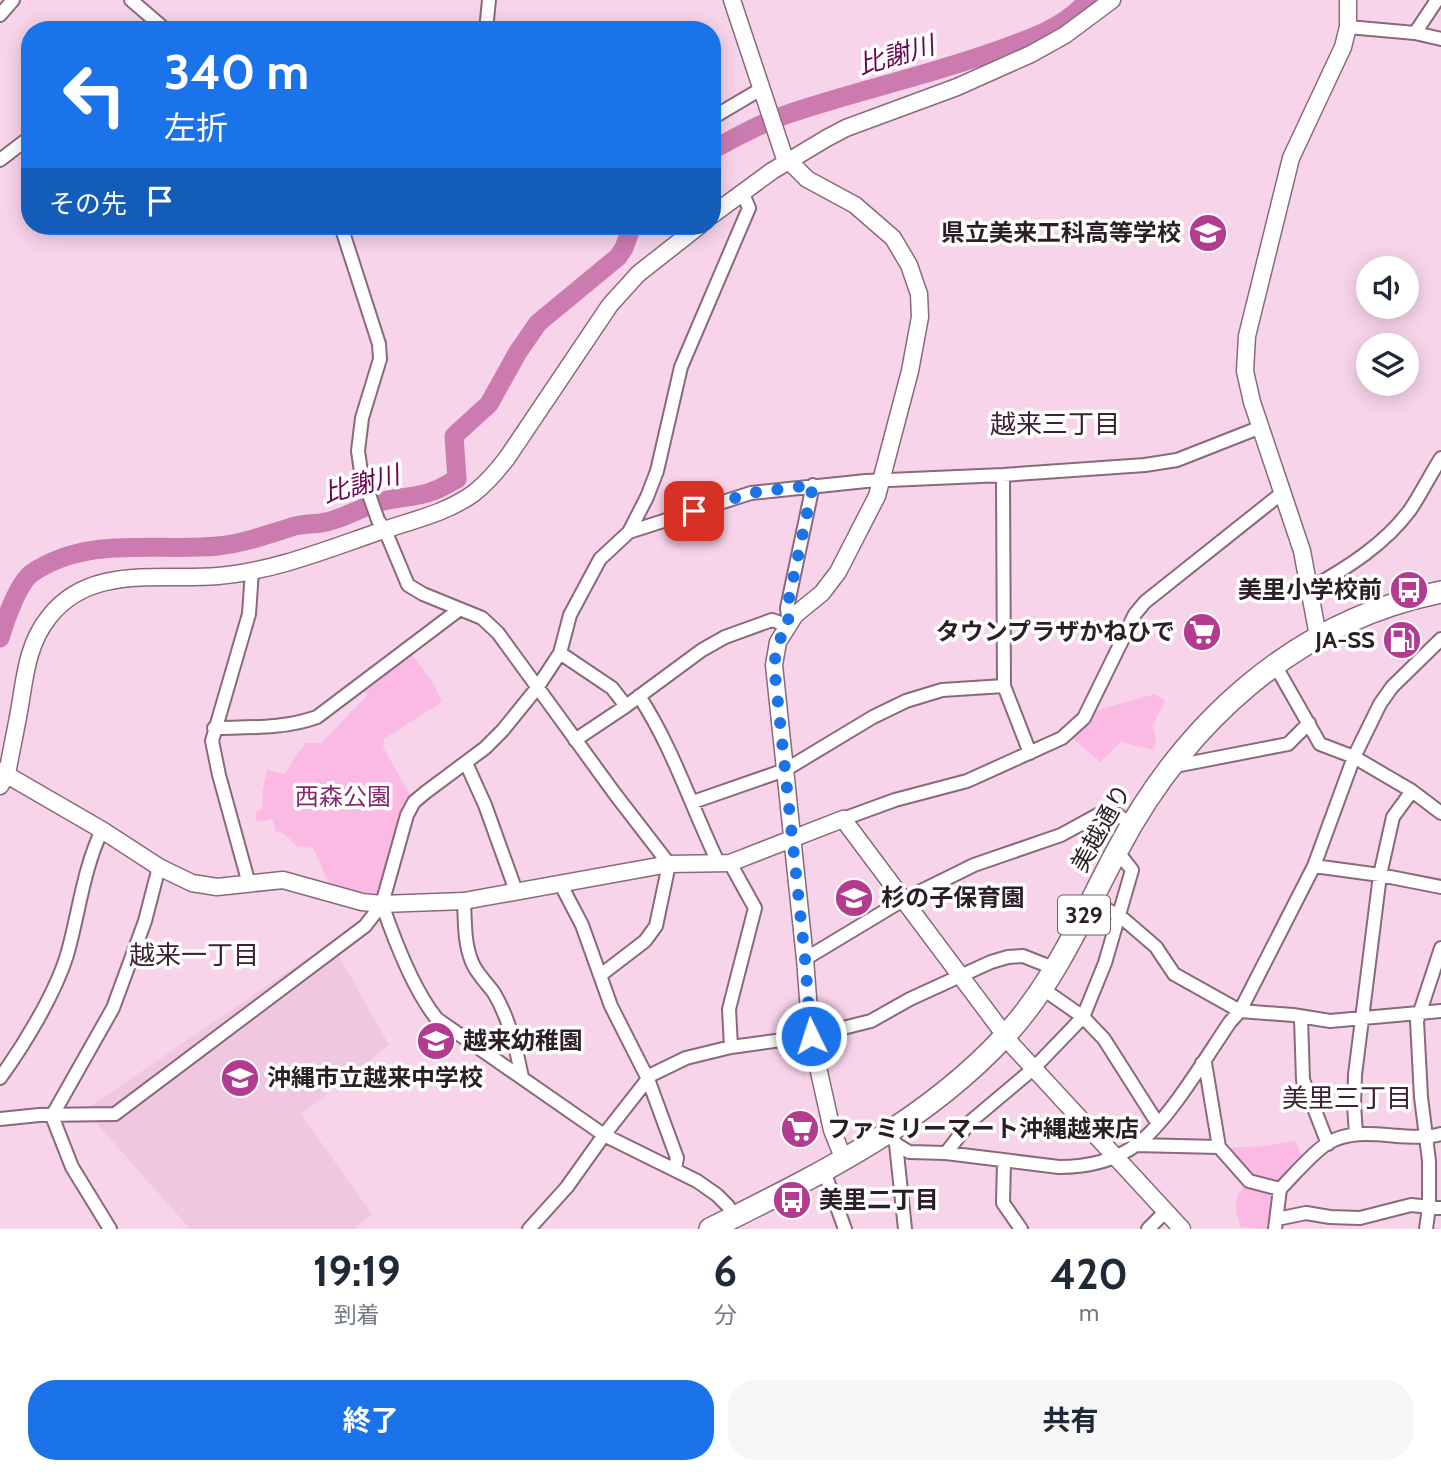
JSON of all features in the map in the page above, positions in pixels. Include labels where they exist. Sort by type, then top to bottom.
[{"type":"highway","name":"美越通り","points":[[723,1224],[844,1160],[893,1139],[1005,1037],[1056,969],[1131,824],[1169,767],[1231,700],[1275,664],[1318,636],[1370,613],[1441,592]]},
{"type":"street","points":[[0,15],[13,0]]},
{"type":"street","points":[[131,0],[155,21]]},
{"type":"street","points":[[487,21],[489,0]]},
{"type":"street","points":[[732,0],[775,133],[789,162],[807,179],[868,215],[893,238],[909,265],[919,294],[920,317],[911,371],[882,481],[838,572],[822,593],[795,615],[778,642],[774,665],[811,1036],[832,1130],[844,1160]]},
{"type":"street","points":[[721,208],[742,192],[846,128],[957,87],[1031,54],[1065,35],[1112,0]]},
{"type":"street","points":[[1318,636],[1302,551],[1245,371],[1247,336],[1291,158],[1343,47],[1348,27],[1348,0]]},
{"type":"street","points":[[1415,33],[1437,0]]},
{"type":"street","points":[[1348,27],[1415,33],[1441,39]]},
{"type":"street","points":[[721,113],[761,89]]},
{"type":"street","points":[[0,160],[21,143]]},
{"type":"street","points":[[0,1119],[115,1114],[365,926],[382,904],[407,815],[414,802],[466,763],[503,730],[537,688],[560,653],[570,615],[600,559],[629,532],[647,497],[657,471],[681,367],[749,208],[742,192]]},
{"type":"street","points":[[344,235],[379,344],[380,359],[376,378],[359,433],[361,472],[408,585],[423,594],[482,618],[498,633],[669,863],[656,926],[645,941],[602,974]]},
{"type":"street","points":[[688,235],[638,274],[610,305],[507,458],[488,482],[473,494],[445,510],[381,525],[292,562],[216,576],[137,577],[108,581],[89,586],[61,603],[39,631],[28,658],[2,777],[102,830],[159,867],[192,883],[217,887],[283,880],[362,902],[382,904],[464,901],[669,863],[724,863],[793,840],[895,800],[967,781],[1062,738],[1084,718],[1135,614],[1145,602],[1282,493]]},
{"type":"street","points":[[629,532],[732,498],[813,485],[1003,475],[1145,465],[1177,460],[1261,428]]},
{"type":"street","points":[[1311,588],[1367,552],[1387,534],[1409,511],[1441,458]]},
{"type":"street","points":[[1003,475],[1004,686],[1030,753]]},
{"type":"street","points":[[789,626],[787,608],[813,485]]},
{"type":"street","points":[[249,884],[212,741],[248,614],[252,571]]},
{"type":"street","points":[[214,728],[272,727],[300,723],[317,717],[460,609]]},
{"type":"street","points":[[575,740],[702,650],[726,637],[772,620],[789,626]]},
{"type":"street","points":[[893,1139],[909,1152],[946,1153],[1078,1167],[1116,1156],[1136,1145],[1158,1124],[1240,1011],[1314,866],[1354,757],[1385,695],[1441,639]]},
{"type":"street","points":[[560,653],[612,688],[626,706]]},
{"type":"street","points":[[1275,664],[1320,744],[1354,757],[1412,791],[1441,813]]},
{"type":"street","points":[[693,802],[785,771],[873,717],[906,701],[942,690],[1004,686]]},
{"type":"street","points":[[639,696],[670,748],[702,828],[755,908],[729,1009],[731,1047]]},
{"type":"street","points":[[1169,767],[1186,766],[1288,744],[1309,723]]},
{"type":"street","points":[[466,763],[485,805],[516,891]]},
{"type":"street","points":[[1356,1134],[1355,1075],[1380,875],[1392,817],[1412,791]]},
{"type":"street","points":[[805,959],[903,900],[974,865],[1061,835],[1103,813],[1113,812],[1131,824]]},
{"type":"street","points":[[843,819],[1005,1037],[1182,1229]]},
{"type":"street","points":[[0,1078],[58,978],[92,852],[102,830]]},
{"type":"street","points":[[946,1153],[970,1122],[1033,1069],[1083,1017],[1105,963],[1132,870],[1117,850]]},
{"type":"street","points":[[1314,866],[1441,887]]},
{"type":"street","points":[[52,1116],[113,1008],[145,921],[159,867]]},
{"type":"street","points":[[560,883],[582,925],[602,974],[611,1006],[648,1079],[677,1158],[675,1168]]},
{"type":"street","points":[[464,901],[472,964],[494,994],[504,1014],[517,1051],[522,1077]]},
{"type":"street","points":[[1091,902],[1120,916],[1156,947],[1174,974],[1240,1011],[1330,1021],[1441,1011]]},
{"type":"street","points":[[382,904],[393,938],[426,1006],[437,1019],[604,1135],[675,1168],[717,1195],[728,1206],[723,1224]]},
{"type":"street","points":[[1426,1229],[1435,1208],[1421,1097],[1418,1013],[1441,948]]},
{"type":"street","points":[[529,1229],[568,1187],[651,1075],[686,1058],[731,1047],[811,1036],[871,1021],[910,999],[1008,957],[1023,956],[1056,969]]},
{"type":"street","points":[[1043,989],[1083,1017],[1104,1039],[1158,1124]]},
{"type":"street","points":[[1301,1017],[1303,1080],[1328,1144]]},
{"type":"street","points":[[1202,1063],[1205,1063],[1210,1087],[1219,1147],[1249,1181],[1280,1189]]},
{"type":"street","points":[[52,1116],[72,1167],[110,1229]]},
{"type":"street","points":[[1435,1208],[1411,1205],[1360,1218],[1307,1213],[1276,1224],[1280,1189],[1328,1144],[1356,1134],[1427,1138],[1441,1134]]},
{"type":"street","points":[[893,1139],[905,1229]]},
{"type":"street","points":[[1136,1145],[1219,1147]]},
{"type":"street","points":[[1004,1161],[1003,1203],[1021,1229]]},
{"type":"street","points":[[824,1171],[845,1229]]},
{"type":"street","points":[[1149,1229],[1166,1211]]},
{"type":"shaded area","name":"沖縄市立越来中学校","points":[[331,942],[389,1045],[301,1114],[372,1214],[354,1229],[190,1229],[85,1110]]},
{"type":"green space","name":"西森公園","points":[[408,649],[434,684],[442,702],[384,739],[383,747],[414,802],[382,904],[334,894],[313,848],[297,846],[283,833],[276,832],[272,819],[257,822],[255,813],[262,808],[267,770],[285,774],[306,743],[321,743],[368,695],[359,687]]},
{"type":"green space","points":[[1155,694],[1165,701],[1152,727],[1156,737],[1154,750],[1121,742],[1100,762],[1070,736],[1091,712]]},
{"type":"green space","points":[[1295,1141],[1307,1168],[1279,1185],[1251,1178],[1225,1148],[1266,1146]]},
{"type":"green space","points":[[1247,1184],[1274,1191],[1271,1229],[1240,1227],[1237,1199]]},
{"type":"waterway","name":"比謝川","points":[[721,145],[785,115],[964,62],[1030,39],[1067,19],[1088,0]]},
{"type":"waterway","name":"比謝川","points":[[0,638],[22,585],[32,573],[54,561],[99,549],[195,547],[238,543],[295,526],[328,522],[369,505],[426,493],[457,479],[454,436],[489,404],[518,352],[538,323],[618,257],[629,235]]},
{"type":"place","name":"県立美来工科高等学校","points":[[1208,233]]},
{"type":"place","name":"美里小学校前","points":[[1409,590]]},
{"type":"place","name":"タウンプラザかねひで","points":[[1202,632]]},
{"type":"place","name":"JA-SS","points":[[1402,640]]},
{"type":"place","name":"杉の子保育園","points":[[854,898]]},
{"type":"place","name":"越来幼稚園","points":[[436,1041]]},
{"type":"place","name":"沖縄市立越来中学校","points":[[240,1078]]},
{"type":"place","name":"ファミリーマート沖縄越来店","points":[[800,1129]]},
{"type":"place","name":"美里二丁目","points":[[792,1200]]},
{"type":"district","name":"越来三丁目","points":[[1055,424]]},
{"type":"district","name":"越来一丁目","points":[[194,955]]},
{"type":"district","name":"美里三丁目","points":[[1347,1098]]},
{"type":"route","points":[[694,511],[751,493],[813,485],[787,608],[789,626],[778,642],[774,665],[811,1036]]}]
